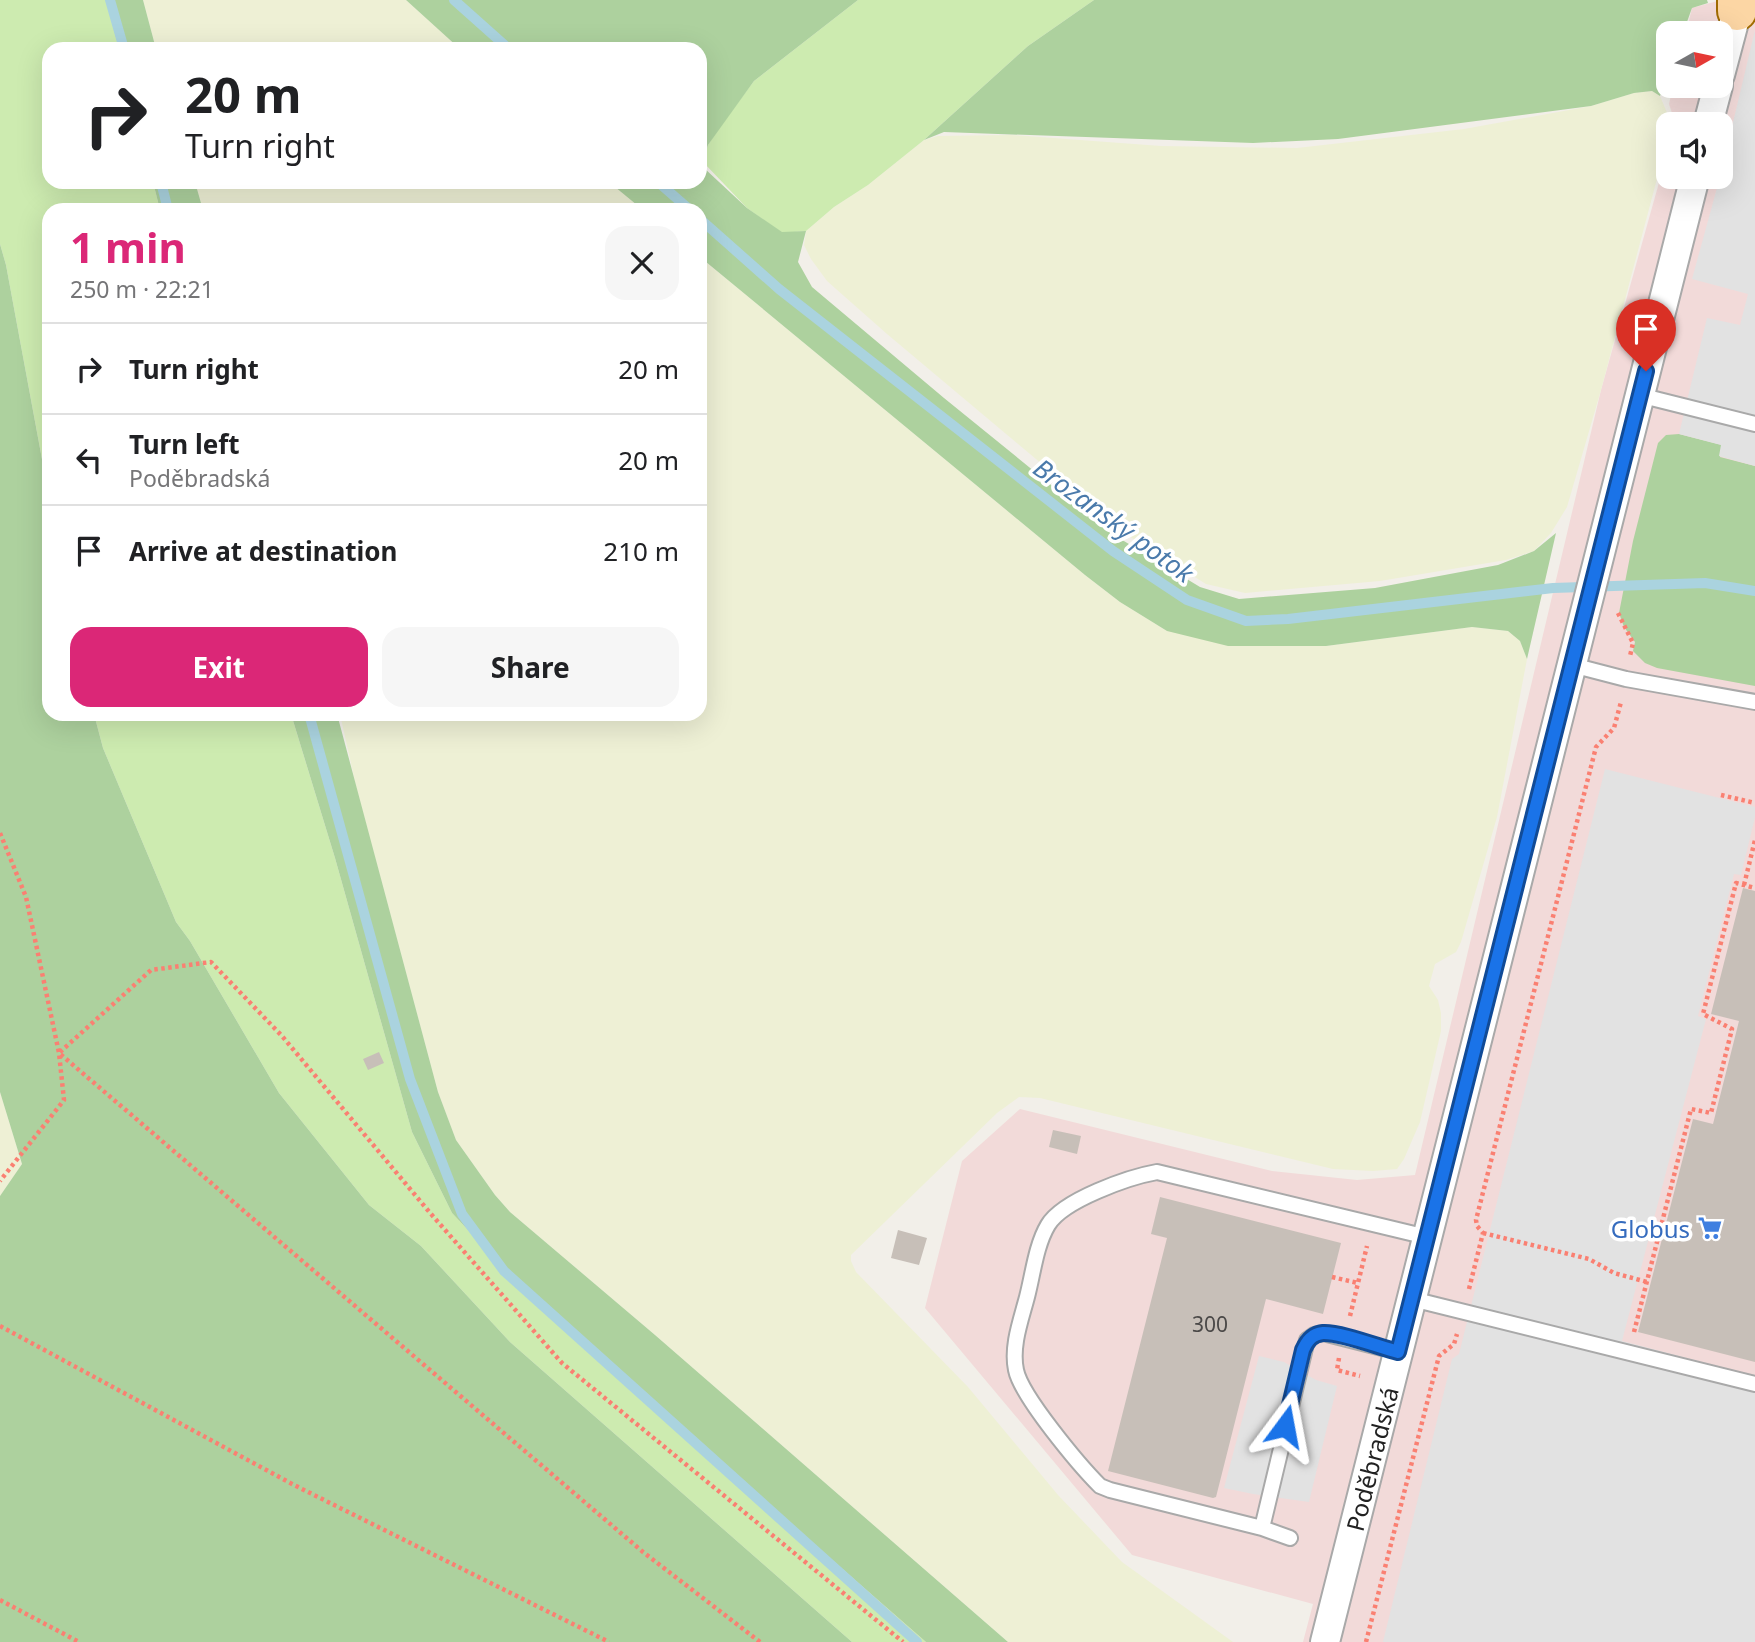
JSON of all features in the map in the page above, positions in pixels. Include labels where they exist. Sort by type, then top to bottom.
[{"type":"street","name":"Poděbradská","points":[[1325,1642],[1692,189]]},
{"type":"lane","points":[[1639,395],[1755,425]]},
{"type":"lane","points":[[1572,665],[1755,702]]},
{"type":"lane","points":[[1290,1538],[1262,1528],[1100,1486],[1030,1401],[1016,1370],[1015,1351],[1017,1332],[1048,1226],[1064,1208],[1075,1202],[1140,1175],[1157,1172],[1427,1237]]},
{"type":"lane","points":[[1412,1298],[1755,1384]]},
{"type":"lane","points":[[1262,1528],[1307,1340],[1323,1333],[1398,1352]]},
{"type":"path","points":[[1616,606],[1619,618],[1633,643],[1626,678],[1614,729],[1596,747],[1476,1220],[1483,1233],[1589,1259],[1614,1273],[1647,1282]]},
{"type":"path","points":[[1721,796],[1755,803]]},
{"type":"path","points":[[0,833],[26,897],[59,1053],[64,1100],[0,1181]]},
{"type":"path","points":[[1744,885],[1755,841]]},
{"type":"path","points":[[1632,1340],[1691,1109],[1711,1113],[1732,1029],[1703,1014],[1736,883],[1755,888]]},
{"type":"path","points":[[59,1053],[151,970],[211,962],[282,1036],[431,1214],[562,1363],[902,1642]]},
{"type":"path","points":[[59,1053],[643,1552],[760,1642]]},
{"type":"path","points":[[1366,1642],[1439,1356],[1454,1344],[1483,1233]]},
{"type":"path","points":[[1332,1277],[1358,1283]]},
{"type":"path","points":[[0,1326],[294,1485],[609,1642]]},
{"type":"path","points":[[0,1600],[79,1642]]},
{"type":"shaded area","points":[[1721,0],[1755,0],[1755,1642],[1303,1642],[1313,1604],[1132,1555],[925,1308],[962,1161],[1020,1109],[1272,1171],[1357,1180],[1415,1175],[1601,390],[1657,189],[1733,189],[1733,112],[1672,112],[1669,104],[1670,98],[1733,98],[1733,21],[1689,21],[1692,8]]},
{"type":"shaded area","points":[[1755,30],[1755,466],[1719,456],[1721,445],[1679,434],[1707,318],[1740,325],[1748,294],[1692,279],[1717,189],[1733,189],[1733,122]]},
{"type":"shaded area","points":[[1605,769],[1755,807],[1741,875],[1734,874],[1698,1016],[1706,1019],[1622,1341],[1755,1376],[1755,1642],[1383,1642],[1452,1359],[1459,1354]]},
{"type":"shaded area","points":[[1259,1356],[1284,1362],[1316,1380],[1337,1386],[1309,1502],[1224,1488]]},
{"type":"green space","points":[[0,0],[106,0],[117,42],[42,42],[42,189],[155,189],[158,203],[42,203],[42,459],[0,244]]},
{"type":"green space","points":[[106,0],[143,0],[154,42],[117,42]]},
{"type":"green space","points":[[143,0],[406,0],[452,42],[154,42]]},
{"type":"green space","points":[[406,0],[858,0],[754,81],[707,148],[707,42],[452,42]]},
{"type":"green space","points":[[858,0],[1094,0],[1028,46],[924,140],[806,231],[782,233],[747,208],[707,166],[708,145],[754,81]]},
{"type":"green space","points":[[1094,0],[1707,0],[1708,3],[1692,8],[1687,21],[1656,21],[1656,94],[1652,91],[1634,93],[1591,106],[1338,139],[1253,143],[944,132],[924,140],[1028,46]]},
{"type":"green space","points":[[1652,91],[1656,94],[1656,98],[1661,98],[1667,112],[1656,112],[1656,182],[1601,390],[1567,507],[1551,533],[1534,551],[1506,560],[1380,581],[1245,593],[1206,584],[1124,533],[887,334],[827,281],[804,245],[806,231],[834,207],[868,185],[924,140],[938,136],[1011,135],[1161,146],[1297,148],[1464,129],[1591,106],[1634,93]]},
{"type":"green space","points":[[707,171],[747,208],[782,232],[806,231],[798,262],[812,287],[1109,532],[1200,587],[1239,599],[1375,588],[1498,565],[1534,551],[1556,533],[1527,659],[1520,641],[1508,631],[1472,627],[1326,646],[1228,646],[1167,631],[1120,602],[1085,575],[707,263],[707,203],[634,203],[618,189],[707,189]]},
{"type":"green space","points":[[155,189],[197,189],[201,203],[158,203]]},
{"type":"green space","points":[[197,189],[618,189],[634,203],[201,203]]},
{"type":"green space","points":[[0,244],[42,459],[42,721],[96,721],[103,748],[176,922],[190,941],[279,1093],[369,1205],[421,1246],[510,1342],[852,1642],[0,1642],[0,1196],[22,1164],[0,1092]]},
{"type":"green space","points":[[707,263],[1085,575],[1120,602],[1167,631],[1326,646],[1472,627],[1508,631],[1520,641],[1527,659],[1497,817],[1461,942],[1456,952],[1435,964],[1429,986],[1438,1000],[1441,1031],[1420,1122],[1397,1169],[1333,1169],[1040,1098],[1019,1097],[997,1113],[851,1255],[856,1272],[968,1387],[1058,1495],[1122,1562],[1233,1642],[1008,1642],[510,1212],[456,1140],[438,1092],[356,786],[342,721],[707,721]]},
{"type":"green space","points":[[1679,434],[1722,445],[1720,457],[1755,466],[1755,686],[1657,668],[1645,663],[1633,651],[1635,642],[1624,627],[1619,613],[1633,541],[1658,443],[1666,435]]},
{"type":"green space","points":[[96,721],[293,721],[335,858],[412,1132],[452,1213],[530,1296],[926,1642],[852,1642],[510,1342],[421,1246],[369,1205],[279,1093],[190,941],[176,922],[103,748]]},
{"type":"green space","points":[[293,721],[339,721],[438,1092],[456,1140],[495,1195],[510,1212],[1008,1642],[926,1642],[530,1296],[452,1213],[412,1132],[335,858]]},
{"type":"green space","points":[[0,1092],[22,1164],[0,1196]]},
{"type":"building","name":"Globus","points":[[1743,888],[1755,891],[1755,1362],[1638,1332],[1693,1119],[1713,1124],[1739,1021],[1711,1014]]},
{"type":"building","points":[[379,1052],[384,1063],[368,1070],[363,1059]]},
{"type":"building","points":[[1053,1130],[1081,1136],[1077,1154],[1049,1147]]},
{"type":"building","points":[[1160,1197],[1341,1243],[1323,1314],[1266,1299],[1216,1497],[1213,1498],[1108,1471],[1167,1238],[1151,1234]]},
{"type":"building","points":[[898,1230],[927,1238],[919,1265],[891,1258]]},
{"type":"waterway","points":[[110,0],[122,42]]},
{"type":"waterway","name":"Brozanský potok","points":[[454,0],[501,42]]},
{"type":"waterway","points":[[163,189],[166,203]]},
{"type":"waterway","name":"Brozanský potok","points":[[666,189],[682,203]]},
{"type":"waterway","name":"Brozanský potok","points":[[707,225],[779,289],[1113,551],[1187,600],[1246,621],[1288,619],[1553,588],[1705,583],[1755,591]]},
{"type":"waterway","points":[[311,721],[410,1079],[462,1214],[504,1271],[917,1642]]},
{"type":"place","name":"Globus","points":[[1710,1228]]},
{"type":"route","points":[[1285,1426],[1303,1350],[1307,1340],[1314,1335],[1335,1335],[1398,1352],[1646,371]]}]
